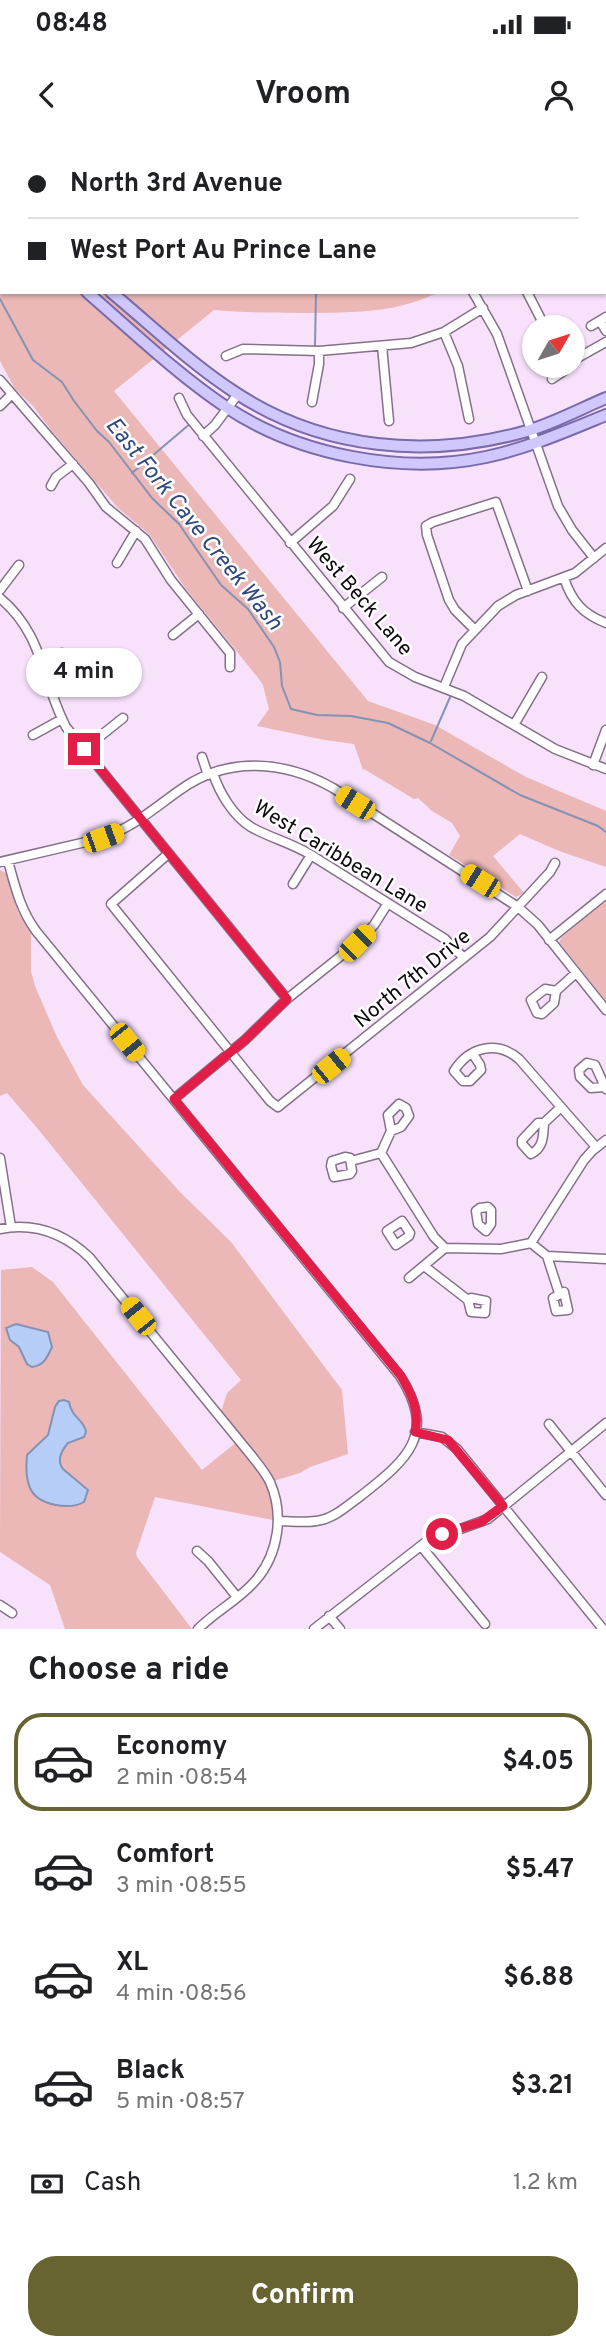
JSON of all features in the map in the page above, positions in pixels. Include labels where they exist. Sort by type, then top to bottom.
[{"type":"main road","points":[[89,294],[228,408],[295,440],[347,456],[400,464],[483,458],[535,444],[606,415]]},
{"type":"main road","points":[[113,294],[215,379],[237,394],[312,430],[352,441],[388,446],[458,446],[530,430],[606,398]]},
{"type":"street","points":[[473,294],[503,350],[563,517],[594,558]]},
{"type":"street","points":[[528,294],[539,315]]},
{"type":"street","points":[[226,356],[235,350],[243,349],[319,351],[411,343],[444,332],[483,308]]},
{"type":"street","points":[[591,326],[603,319],[606,331]]},
{"type":"street","points":[[444,332],[456,359],[469,419]]},
{"type":"street","points":[[585,354],[606,342]]},
{"type":"street","points":[[382,346],[389,421]]},
{"type":"street","points":[[312,402],[319,351]]},
{"type":"street","points":[[0,380],[113,515],[145,539],[171,580],[230,653],[230,667]]},
{"type":"street","points":[[0,406],[12,394]]},
{"type":"street","points":[[203,436],[237,394]]},
{"type":"street","name":"West Beck Lane","points":[[179,398],[183,409],[203,436],[390,662],[415,677],[444,687],[555,749],[606,769]]},
{"type":"street","points":[[51,486],[56,477],[73,464]]},
{"type":"street","points":[[290,543],[333,506],[350,479]]},
{"type":"street","points":[[474,629],[454,610],[449,600],[426,526],[496,502],[528,591]]},
{"type":"street","points":[[117,563],[136,531]]},
{"type":"street","points":[[444,687],[458,652],[474,629],[503,602],[575,573],[606,548]]},
{"type":"street","points":[[0,590],[19,565]]},
{"type":"street","points":[[343,608],[382,577]]},
{"type":"street","points":[[564,578],[569,593],[578,606],[585,613],[606,623]]},
{"type":"street","points":[[0,598],[21,618],[33,638],[54,703],[62,719],[287,999]]},
{"type":"street","points":[[173,635],[199,614]]},
{"type":"street","points":[[41,660],[62,653]]},
{"type":"street","points":[[514,725],[542,677]]},
{"type":"street","points":[[84,749],[123,718]]},
{"type":"street","points":[[33,735],[62,719]]},
{"type":"street","points":[[593,765],[606,730]]},
{"type":"street","name":"West Caribbean Lane","points":[[202,757],[220,791],[247,824],[311,855],[451,943],[464,958]]},
{"type":"street","points":[[278,1521],[316,1521],[341,1511],[408,1454],[415,1432],[412,1394],[401,1376],[28,920],[4,862],[103,838],[141,820],[187,785],[210,774],[238,766],[285,768],[313,778],[518,907],[549,940],[606,1010]]},
{"type":"street","points":[[168,853],[111,904],[230,1053]]},
{"type":"street","points":[[293,884],[311,855]]},
{"type":"street","name":"North 7th Drive","points":[[230,1053],[278,1107],[497,931],[555,863]]},
{"type":"street","points":[[549,940],[606,894]]},
{"type":"street","points":[[174,1099],[230,1053],[287,999],[357,943],[374,925],[388,903]]},
{"type":"street","points":[[556,991],[576,973]]},
{"type":"street","points":[[473,1054],[479,1049],[495,1047],[510,1052],[596,1147]]},
{"type":"street","points":[[544,1123],[561,1107]]},
{"type":"street","points":[[382,1153],[391,1130]]},
{"type":"street","points":[[409,1278],[445,1248],[501,1249],[531,1243],[584,1160],[606,1140]]},
{"type":"street","points":[[351,1161],[382,1153]]},
{"type":"street","points":[[382,1153],[434,1237],[445,1248]]},
{"type":"street","points":[[0,1158],[11,1227]]},
{"type":"street","points":[[405,1226],[420,1215]]},
{"type":"street","points":[[0,1229],[28,1227],[55,1233],[90,1258],[270,1482],[278,1521],[276,1539],[267,1563],[257,1579],[198,1629]]},
{"type":"street","points":[[484,1249],[486,1231]]},
{"type":"street","points":[[531,1243],[547,1256],[559,1293]]},
{"type":"street","points":[[547,1256],[606,1259]]},
{"type":"street","points":[[424,1266],[468,1300]]},
{"type":"street","points":[[314,1629],[421,1546],[442,1534],[481,1522],[606,1423]]},
{"type":"street","points":[[549,1424],[606,1495]]},
{"type":"street","points":[[415,1432],[448,1440],[603,1629]]},
{"type":"street","points":[[421,1546],[485,1624]]},
{"type":"street","points":[[197,1551],[237,1597]]},
{"type":"street","points":[[0,1605],[12,1613]]},
{"type":"street","points":[[329,1616],[340,1629]]},
{"type":"shaded area","points":[[0,294],[435,294],[409,304],[364,311],[291,313],[214,310],[114,391],[368,701],[435,725],[526,777],[606,811],[606,867],[520,834],[493,856],[524,893],[516,897],[449,855],[460,836],[452,823],[432,811],[418,798],[414,799],[363,770],[354,744],[257,726],[269,709],[259,679],[186,589],[149,534],[118,508],[33,406],[15,389],[0,361]]},
{"type":"shaded area","points":[[0,870],[6,873],[18,912],[31,933],[31,971],[35,986],[57,1037],[83,1085],[180,1192],[231,1242],[342,1390],[348,1454],[270,1482],[278,1521],[155,1497],[136,1553],[137,1557],[192,1629],[65,1629],[50,1585],[0,1552],[1,1270],[32,1267],[53,1282],[202,1470],[238,1441],[217,1414],[222,1409],[227,1393],[241,1380],[38,1129],[7,1093],[0,1096]]},
{"type":"shaded area","points":[[606,900],[606,1001],[559,942]]},
{"type":"water","points":[[16,1324],[48,1332],[52,1347],[47,1358],[39,1365],[32,1367],[27,1364],[19,1347],[10,1340],[6,1328]]},
{"type":"water","points":[[59,1401],[69,1402],[86,1432],[84,1437],[68,1443],[61,1455],[63,1469],[88,1490],[84,1502],[71,1506],[55,1505],[40,1499],[30,1488],[27,1472],[27,1455],[48,1435],[55,1407]]},
{"type":"waterway","points":[[315,346],[316,294]]},
{"type":"waterway","name":"East Fork Cave Creek Wash","points":[[0,299],[33,360],[62,382],[97,431],[109,442],[152,498],[179,524],[221,585],[248,609],[274,647],[280,662],[282,686],[291,709],[317,715],[351,716],[388,723],[430,743],[520,795],[598,826],[606,832]]},
{"type":"waterway","points":[[132,473],[191,423]]},
{"type":"waterway","points":[[431,741],[451,695]]},
{"type":"route","points":[[84,749],[287,999],[245,1040],[174,1099],[401,1376],[412,1394],[415,1406],[415,1432],[448,1440],[503,1506],[481,1522],[442,1534]]}]
